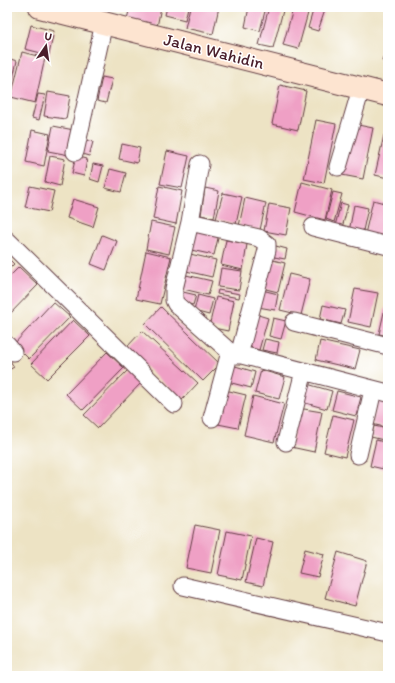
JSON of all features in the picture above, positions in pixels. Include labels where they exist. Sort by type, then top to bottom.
[{"type":"street","name":"Jalan Wahidin","points":[[40,7],[388,95]]},
{"type":"street","points":[[75,152],[104,23]]},
{"type":"street","points":[[338,167],[361,89]]},
{"type":"street","points":[[200,164],[190,222],[174,289],[174,300],[176,304],[235,353],[381,392],[358,455]]},
{"type":"street","points":[[190,222],[259,238],[267,244],[267,250],[235,353],[212,418]]},
{"type":"street","points":[[313,227],[388,246]]},
{"type":"street","points":[[7,240],[174,404]]},
{"type":"street","points":[[294,322],[388,346]]},
{"type":"street","points":[[286,442],[304,372]]},
{"type":"street","points":[[183,586],[388,633]]},
{"type":"building","points":[[130,7],[161,7],[157,27],[127,19]]},
{"type":"building","points":[[167,7],[188,7],[185,20],[165,15]]},
{"type":"building","points":[[190,7],[219,7],[213,34],[185,28]]},
{"type":"building","points":[[249,7],[266,7],[260,31],[245,27]]},
{"type":"building","points":[[269,7],[284,7],[273,48],[259,45]]},
{"type":"building","points":[[314,7],[326,7],[318,31],[308,28]]},
{"type":"building","points":[[293,9],[308,13],[298,49],[283,45]]},
{"type":"building","points":[[31,25],[54,31],[49,55],[25,49]]},
{"type":"building","points":[[388,43],[388,63],[382,61]]},
{"type":"building","points":[[22,52],[45,58],[35,103],[11,97]]},
{"type":"building","points":[[7,58],[17,61],[8,99],[7,99]]},
{"type":"building","points":[[102,77],[112,79],[106,103],[97,101]]},
{"type":"building","points":[[280,85],[306,91],[298,130],[272,124]]},
{"type":"building","points":[[48,92],[70,96],[66,119],[44,116]]},
{"type":"building","points":[[38,94],[45,95],[39,120],[32,118]]},
{"type":"building","points":[[316,120],[336,124],[324,183],[304,179]]},
{"type":"building","points":[[353,124],[373,128],[363,179],[342,175]]},
{"type":"building","points":[[53,126],[74,130],[69,155],[48,151]]},
{"type":"building","points":[[32,130],[50,134],[44,166],[26,162]]},
{"type":"building","points":[[384,135],[388,135],[388,178],[375,175]]},
{"type":"building","points":[[81,139],[93,142],[89,156],[78,153]]},
{"type":"building","points":[[122,144],[140,148],[137,163],[119,159]]},
{"type":"building","points":[[167,151],[189,156],[182,188],[160,184]]},
{"type":"building","points":[[50,156],[65,159],[60,186],[45,182]]},
{"type":"building","points":[[76,156],[87,159],[84,176],[72,173]]},
{"type":"building","points":[[93,164],[103,166],[99,182],[90,179]]},
{"type":"building","points":[[110,169],[126,173],[121,192],[105,188]]},
{"type":"building","points":[[302,182],[332,190],[325,220],[295,212]]},
{"type":"building","points":[[30,186],[54,191],[49,212],[25,207]]},
{"type":"building","points":[[159,186],[182,191],[176,224],[153,219]]},
{"type":"building","points":[[205,188],[219,191],[214,218],[201,215]]},
{"type":"building","points":[[333,192],[342,194],[334,222],[326,219]]},
{"type":"building","points":[[223,193],[242,197],[236,224],[216,219]]},
{"type":"building","points":[[245,198],[266,203],[260,230],[239,226]]},
{"type":"building","points":[[73,199],[99,207],[93,227],[67,218]]},
{"type":"building","points":[[373,200],[388,204],[388,238],[365,234]]},
{"type":"building","points":[[341,203],[348,205],[342,228],[335,226]]},
{"type":"building","points":[[269,204],[291,208],[286,235],[264,231]]},
{"type":"building","points":[[354,205],[368,208],[362,235],[349,232]]},
{"type":"building","points":[[151,222],[175,227],[169,254],[146,249]]},
{"type":"building","points":[[195,229],[219,234],[214,255],[191,250]]},
{"type":"building","points":[[102,235],[117,241],[106,270],[91,264]]},
{"type":"building","points":[[226,240],[247,244],[243,270],[221,265]]},
{"type":"building","points":[[272,245],[287,249],[285,259],[269,256]]},
{"type":"building","points":[[146,251],[171,257],[160,304],[136,299]]},
{"type":"building","points":[[190,254],[216,260],[212,277],[186,271]]},
{"type":"building","points":[[7,257],[14,264],[7,271]]},
{"type":"building","points":[[269,259],[285,263],[278,292],[262,288]]},
{"type":"building","points":[[19,267],[38,285],[7,317],[7,279]]},
{"type":"building","points":[[221,268],[242,271],[239,290],[218,287]]},
{"type":"building","points":[[289,274],[310,279],[301,315],[280,310]]},
{"type":"building","points":[[186,275],[212,281],[208,295],[183,289]]},
{"type":"building","points":[[355,289],[378,293],[371,327],[348,322]]},
{"type":"building","points":[[218,290],[240,294],[239,298],[217,294]]},
{"type":"building","points":[[262,290],[278,294],[275,310],[258,307]]},
{"type":"building","points":[[183,292],[196,295],[193,305],[181,302]]},
{"type":"building","points":[[198,295],[213,299],[209,315],[194,311]]},
{"type":"building","points":[[216,297],[234,301],[228,331],[209,327]]},
{"type":"building","points":[[53,302],[70,317],[29,359],[14,344]]},
{"type":"building","points":[[323,305],[345,310],[341,324],[320,319]]},
{"type":"building","points":[[161,307],[220,364],[203,381],[145,324]]},
{"type":"building","points":[[385,308],[388,309],[388,336],[379,334]]},
{"type":"building","points":[[255,314],[268,318],[259,350],[246,346]]},
{"type":"building","points":[[273,318],[286,321],[281,339],[269,336]]},
{"type":"building","points":[[73,320],[90,336],[47,379],[31,364]]},
{"type":"building","points":[[142,331],[198,383],[182,400],[126,348]]},
{"type":"building","points":[[265,339],[279,342],[277,353],[262,350]]},
{"type":"building","points":[[320,341],[360,350],[355,369],[316,360]]},
{"type":"building","points":[[107,352],[124,368],[83,410],[66,394]]},
{"type":"building","points":[[7,356],[14,367],[7,371]]},
{"type":"building","points":[[232,365],[255,372],[251,388],[228,382]]},
{"type":"building","points":[[128,370],[141,383],[98,428],[84,415]]},
{"type":"building","points":[[261,370],[285,377],[279,399],[255,393]]},
{"type":"building","points":[[307,384],[332,391],[327,409],[302,402]]},
{"type":"building","points":[[225,390],[246,395],[238,428],[218,424]]},
{"type":"building","points":[[337,391],[361,397],[356,416],[332,410]]},
{"type":"building","points":[[253,396],[284,404],[274,442],[244,435]]},
{"type":"building","points":[[378,397],[388,400],[388,428],[372,424]]},
{"type":"building","points":[[298,408],[322,412],[314,452],[291,447]]},
{"type":"building","points":[[333,415],[354,420],[345,457],[324,452]]},
{"type":"building","points":[[374,426],[388,429],[388,441],[371,437]]},
{"type":"building","points":[[376,440],[388,443],[388,470],[370,466]]},
{"type":"building","points":[[195,525],[220,530],[211,573],[186,568]]},
{"type":"building","points":[[227,531],[251,536],[242,580],[218,575]]},
{"type":"building","points":[[256,538],[273,542],[263,586],[246,582]]},
{"type":"building","points":[[305,549],[324,554],[318,577],[299,573]]},
{"type":"building","points":[[338,552],[367,561],[355,606],[325,598]]}]
